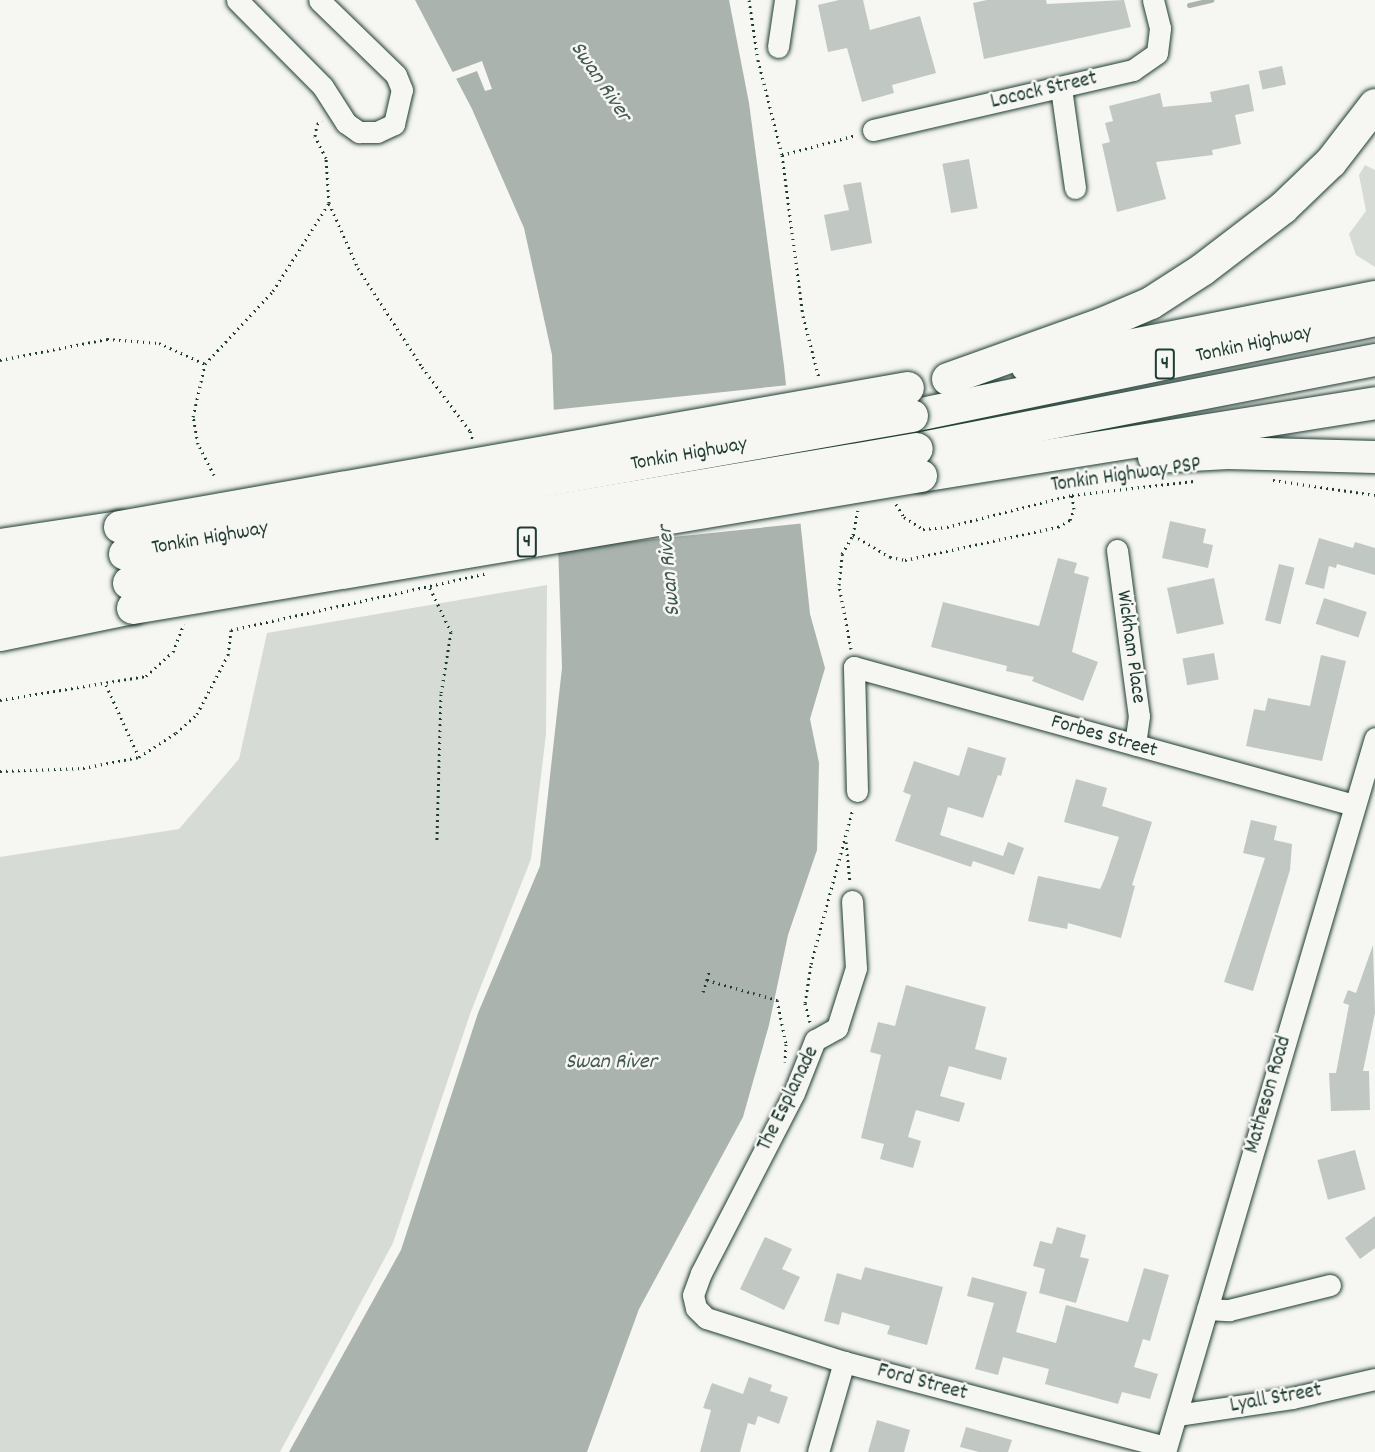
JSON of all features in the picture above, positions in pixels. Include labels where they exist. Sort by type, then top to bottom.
[{"type":"highway","points":[[0,545],[910,402],[948,379],[1102,324],[1151,303],[1238,245],[1283,208],[1331,162],[1375,105]]},
{"type":"highway","points":[[948,379],[1095,355],[1375,297]]},
{"type":"highway","name":"Tonkin Highway","points":[[0,573],[125,554],[910,402],[1375,320]]},
{"type":"highway","name":"Tonkin Highway","points":[[0,635],[133,608],[919,462],[1375,360]]},
{"type":"highway","name":"Tonkin Highway","points":[[0,603],[919,462],[956,470],[1375,403]]},
{"type":"highway","points":[[956,470],[1228,453],[1375,457]]},
{"type":"street","points":[[237,0],[323,87],[336,112],[359,132],[377,132],[394,124],[402,90],[396,75],[319,0]]},
{"type":"street","points":[[778,47],[785,0]]},
{"type":"street","name":"Locock Street","points":[[873,130],[1133,70],[1157,53],[1160,28],[1153,0]]},
{"type":"street","points":[[1061,88],[1075,188]]},
{"type":"street","name":"Wickham Place","points":[[1117,550],[1139,716],[1135,745]]},
{"type":"street","points":[[854,667],[857,791]]},
{"type":"street","name":"Forbes Street","points":[[854,667],[1354,805]]},
{"type":"street","name":"Matheson Road","points":[[1166,1450],[1375,738]]},
{"type":"street","name":"The Esplanade","points":[[693,1295],[794,1093],[815,1040],[837,1028],[856,968],[852,901]]},
{"type":"street","points":[[1207,1309],[1229,1310],[1330,1285]]},
{"type":"street","name":"Ford Street","points":[[693,1295],[696,1308],[706,1318],[844,1362],[1166,1450]]},
{"type":"street","points":[[818,1452],[844,1362]]},
{"type":"street","name":"Lyall Street","points":[[1177,1415],[1292,1398],[1375,1379]]},
{"type":"path","points":[[749,0],[758,60],[782,155],[803,316],[817,376],[824,384]]},
{"type":"path","points":[[336,112],[317,124],[315,135],[326,158],[329,203],[358,268],[422,367],[471,431]]},
{"type":"path","points":[[782,155],[873,130]]},
{"type":"path","points":[[214,475],[198,444],[193,417],[205,364],[273,291],[329,203]]},
{"type":"path","points":[[0,360],[107,339],[159,343],[205,364]]},
{"type":"path","points":[[1266,480],[1375,495]]},
{"type":"path","name":"Tonkin Highway PSP","points":[[894,502],[904,517],[923,529],[947,527],[1072,495],[1198,481]]},
{"type":"path","points":[[853,535],[890,557],[905,560],[1058,527],[1070,520],[1074,509],[1072,495]]},
{"type":"path","points":[[854,667],[839,585],[842,554],[853,535],[859,504]]},
{"type":"path","points":[[430,588],[451,632],[441,694],[437,841]]},
{"type":"path","points":[[0,700],[55,688],[106,684],[146,676],[173,652],[185,619]]},
{"type":"path","points":[[0,771],[83,768],[139,757],[176,734],[197,714],[228,655],[231,630]]},
{"type":"path","points":[[106,684],[139,757]]},
{"type":"path","points":[[815,1040],[805,1003],[810,964],[846,840],[857,791]]},
{"type":"path","points":[[846,840],[852,901]]},
{"type":"path","points":[[703,992],[709,972]]},
{"type":"path","points":[[707,980],[777,1000],[786,1044],[784,1065]]},
{"type":"shaded area","points":[[1365,165],[1375,170],[1375,267],[1356,255],[1349,234],[1366,211],[1359,175]]},
{"type":"shaded area","points":[[547,585],[546,734],[531,859],[470,1014],[393,1243],[280,1452],[0,1452],[0,857],[179,829],[239,759],[267,633]]},
{"type":"water","name":"Swan River","points":[[415,0],[729,0],[749,103],[784,366],[810,614],[825,668],[810,719],[819,763],[817,850],[788,935],[769,1025],[743,1117],[639,1309],[587,1452],[289,1452],[401,1250],[478,1013],[540,866],[562,668],[552,355],[524,228],[472,109]]},
{"type":"pier","points":[[482,61],[492,89],[485,91],[477,71],[453,80],[450,73]]},
{"type":"pier","points":[[789,385],[804,523],[564,548],[549,410]]},
{"type":"building","points":[[839,0],[863,0],[870,30],[920,16],[936,73],[892,85],[894,93],[862,102],[847,48],[828,52],[818,5]]},
{"type":"building","points":[[987,0],[1046,0],[1047,4],[1124,0],[1131,27],[984,59],[973,3]]},
{"type":"building","points":[[1282,66],[1286,85],[1262,90],[1259,71]]},
{"type":"building","points":[[1249,84],[1254,111],[1235,115],[1241,144],[1212,150],[1213,155],[1156,162],[1166,199],[1117,212],[1102,144],[1110,142],[1105,123],[1113,121],[1109,106],[1160,93],[1163,107],[1212,102],[1210,92]]},
{"type":"building","points":[[969,159],[978,208],[951,213],[942,164]]},
{"type":"building","points":[[861,182],[872,243],[831,251],[824,215],[849,210],[843,185]]},
{"type":"building","points":[[1170,521],[1206,529],[1203,543],[1213,545],[1208,568],[1162,558]]},
{"type":"building","points":[[1319,538],[1353,548],[1355,542],[1375,548],[1375,575],[1337,564],[1336,568],[1329,566],[1324,589],[1305,584]]},
{"type":"building","points":[[1058,558],[1077,563],[1074,573],[1089,577],[1072,652],[1098,662],[1083,701],[1032,681],[1034,677],[1006,671],[1007,666],[931,647],[943,602],[1039,626]]},
{"type":"building","points":[[1279,564],[1295,568],[1280,624],[1265,620]]},
{"type":"building","points":[[1214,578],[1224,624],[1177,634],[1167,588]]},
{"type":"building","points":[[1324,598],[1367,612],[1358,638],[1316,624]]},
{"type":"building","points":[[1214,653],[1219,680],[1187,685],[1182,659]]},
{"type":"building","points":[[1321,655],[1346,661],[1322,761],[1246,746],[1254,709],[1265,711],[1268,698],[1310,706]]},
{"type":"building","points":[[968,747],[1006,758],[1001,776],[998,775],[983,818],[948,807],[940,835],[1003,856],[1008,842],[1024,848],[1014,875],[973,861],[971,867],[895,841],[911,795],[903,792],[914,761],[959,776]]},
{"type":"building","points":[[1076,779],[1107,788],[1102,806],[1152,822],[1132,885],[1135,886],[1121,938],[1068,923],[1067,929],[1028,921],[1038,876],[1100,889],[1119,837],[1064,822]]},
{"type":"building","points":[[1251,820],[1277,826],[1274,840],[1292,844],[1290,870],[1253,991],[1224,982],[1265,858],[1243,853]]},
{"type":"building","points":[[1373,945],[1375,1013],[1363,1071],[1369,1071],[1370,1110],[1331,1111],[1329,1073],[1336,1073],[1349,1005],[1343,1003],[1348,990],[1356,993]]},
{"type":"building","points":[[906,985],[986,1007],[975,1049],[1007,1058],[1001,1080],[949,1066],[940,1096],[965,1103],[959,1122],[916,1110],[908,1137],[921,1141],[913,1168],[880,1159],[884,1144],[861,1138],[881,1055],[870,1052],[878,1022],[895,1026]]},
{"type":"building","points":[[1355,1150],[1366,1190],[1328,1200],[1317,1160]]},
{"type":"building","points":[[1375,1216],[1375,1248],[1360,1259],[1345,1238]]},
{"type":"building","points":[[1057,1227],[1086,1235],[1080,1257],[1089,1259],[1076,1303],[1039,1293],[1045,1269],[1033,1266],[1040,1241],[1052,1244]]},
{"type":"building","points":[[765,1237],[792,1249],[782,1269],[800,1277],[784,1310],[740,1289]]},
{"type":"building","points":[[865,1267],[943,1287],[927,1345],[887,1334],[890,1326],[842,1312],[839,1325],[824,1321],[837,1273],[861,1280]]},
{"type":"building","points":[[1144,1268],[1169,1275],[1150,1341],[1143,1339],[1134,1367],[1158,1374],[1150,1399],[1122,1392],[1118,1404],[1045,1384],[1049,1369],[1003,1357],[998,1375],[975,1369],[994,1303],[967,1296],[972,1277],[1027,1292],[1016,1332],[1056,1343],[1066,1305],[1128,1322]]},
{"type":"building","points":[[749,1377],[772,1385],[770,1391],[788,1397],[779,1424],[758,1416],[755,1425],[748,1423],[740,1452],[700,1452],[711,1410],[703,1408],[712,1383],[743,1394]]},
{"type":"building","points":[[877,1420],[910,1430],[904,1452],[868,1452]]},
{"type":"building","points":[[966,1427],[1012,1440],[1008,1452],[979,1452],[960,1447]]},
{"type":"waterway","points":[[1189,5],[1211,0]]}]
